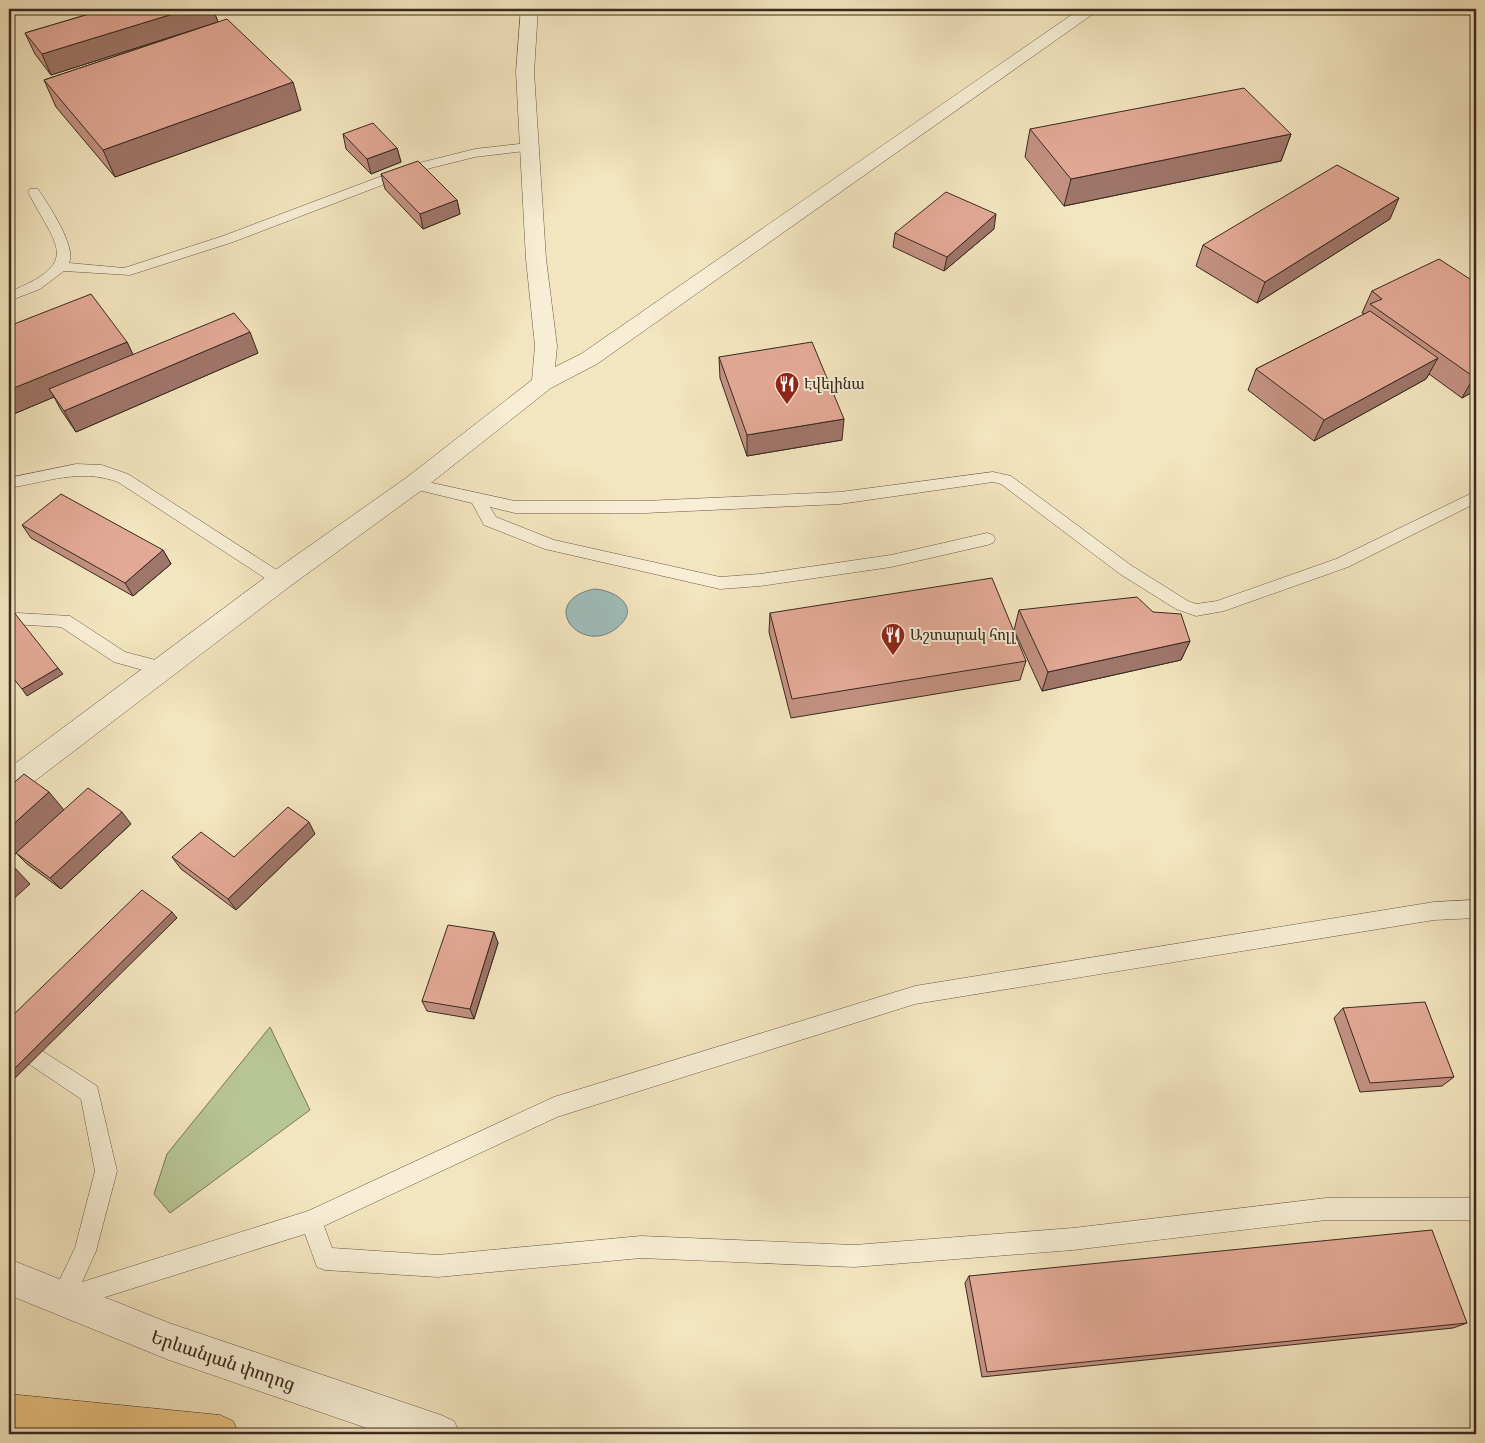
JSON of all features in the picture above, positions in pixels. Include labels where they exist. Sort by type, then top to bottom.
[{"type":"highway","points":[[9,1413],[220,1434]]},
{"type":"street","points":[[529,9],[525,72],[536,259],[546,346],[543,383]]},
{"type":"street","points":[[9,784],[161,668],[414,484],[543,383],[589,359],[1092,9]]},
{"type":"street","name":"Երևանյան փողոց","points":[[9,1277],[61,1300],[210,1358],[441,1434]]},
{"type":"lane","points":[[61,267],[125,272],[228,239],[415,168],[475,153],[529,147]]},
{"type":"lane","points":[[9,297],[38,286],[61,267],[64,252],[34,192]]},
{"type":"lane","points":[[9,483],[76,469],[102,470],[123,478],[280,580]]},
{"type":"lane","points":[[414,484],[515,507],[645,507],[840,498],[993,477],[1006,480],[1126,570],[1182,605],[1196,610],[1218,607],[1342,563],[1476,497]]},
{"type":"lane","points":[[478,499],[490,521],[551,545],[720,582],[760,580],[891,562],[987,539]]},
{"type":"lane","points":[[18,619],[64,621],[120,657],[161,668]]},
{"type":"lane","points":[[61,1300],[311,1221],[554,1107],[915,995],[1434,911],[1476,910]]},
{"type":"lane","points":[[36,1057],[90,1093],[106,1171],[86,1252],[61,1300]]},
{"type":"lane","points":[[311,1221],[326,1259],[438,1266],[641,1247],[854,1256],[1073,1239],[1326,1209],[1476,1209]]},
{"type":"green space","points":[[270,1027],[310,1110],[170,1213],[154,1194],[167,1154]]},
{"type":"water","points":[[594,589],[617,596],[626,606],[627,613],[625,620],[618,627],[604,635],[591,636],[579,632],[570,624],[566,615],[568,605],[577,596]]},
{"type":"building","points":[[106,9],[189,9],[42,54],[25,33]]},
{"type":"building","points":[[227,19],[293,82],[103,150],[44,80]]},
{"type":"building","points":[[1244,88],[1291,134],[1071,179],[1030,129]]},
{"type":"building","points":[[373,123],[397,148],[367,159],[343,134]]},
{"type":"building","points":[[418,161],[457,200],[420,214],[381,174]]},
{"type":"building","points":[[1337,165],[1399,198],[1265,282],[1203,245]]},
{"type":"building","points":[[946,192],[996,214],[947,257],[895,233]]},
{"type":"building","points":[[1439,259],[1476,283],[1476,376],[1474,377],[1370,304],[1382,299],[1372,291]]},
{"type":"building","points":[[91,294],[127,342],[9,390],[9,326]]},
{"type":"building","points":[[1370,311],[1438,358],[1324,420],[1256,369]]},
{"type":"building","points":[[234,313],[250,332],[64,411],[49,389]]},
{"type":"building","points":[[812,342],[844,419],[747,435],[719,357]]},
{"type":"building","points":[[61,494],[163,550],[125,583],[22,525]]},
{"type":"building","name":"Աշտարակ հոլլ","points":[[992,578],[1026,661],[792,699],[770,613]]},
{"type":"building","points":[[1137,597],[1153,612],[1181,614],[1190,641],[1048,672],[1019,610]]},
{"type":"building","points":[[9,606],[58,668],[22,689],[9,673]]},
{"type":"building","points":[[24,774],[49,792],[9,828],[9,787]]},
{"type":"building","points":[[88,788],[122,812],[50,878],[16,853]]},
{"type":"building","points":[[288,807],[309,822],[228,899],[172,857],[201,832],[234,857]]},
{"type":"building","points":[[9,862],[14,867],[9,872]]},
{"type":"building","points":[[142,890],[172,912],[9,1074],[9,1019]]},
{"type":"building","points":[[448,925],[494,932],[470,1009],[422,1001]]},
{"type":"building","points":[[1425,1002],[1454,1077],[1370,1083],[1343,1008]]},
{"type":"building","points":[[1432,1230],[1467,1323],[987,1372],[969,1276]]},
{"type":"place","name":"Էվելինա","points":[[787,405]]},
{"type":"place","name":"Աշտարակ հոլլ","points":[[893,656]]}]
